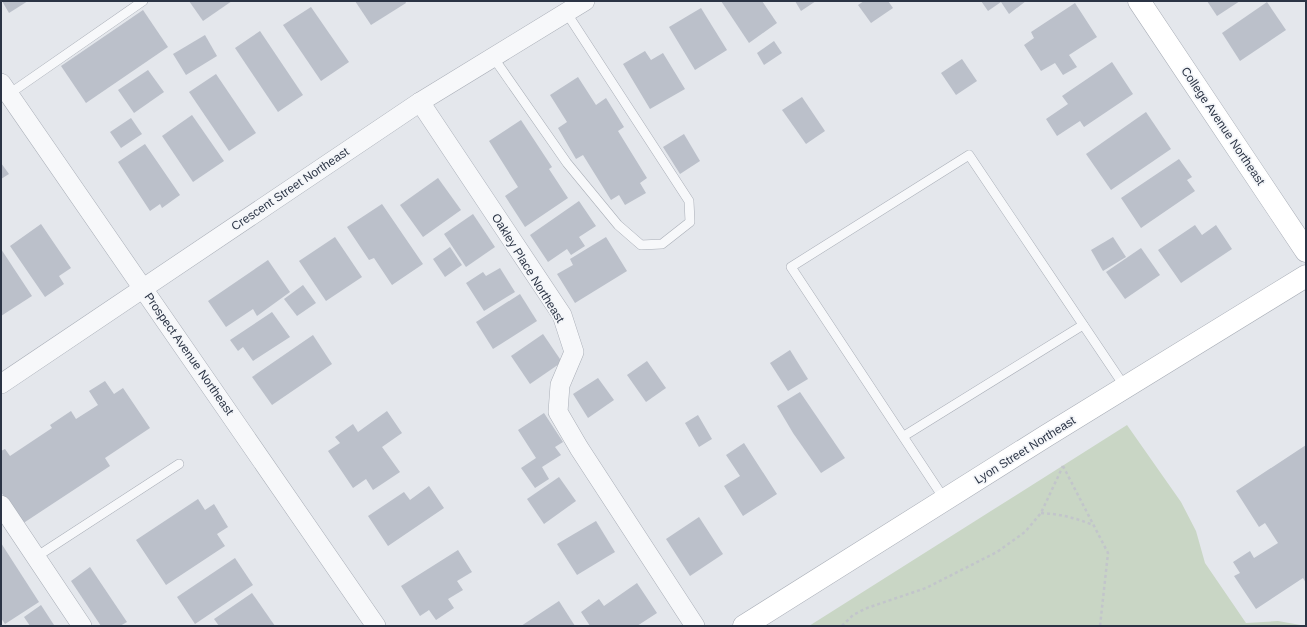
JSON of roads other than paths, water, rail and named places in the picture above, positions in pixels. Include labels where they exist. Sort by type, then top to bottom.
[{"type":"street","name":"Crescent Street Northeast","points":[[1,384],[420,102],[585,1]]},
{"type":"street","name":"College Avenue Northeast","points":[[1139,1],[1306,251]]},
{"type":"street","name":"Prospect Avenue Northeast","points":[[5,89],[376,626]]},
{"type":"street","name":"Oakley Place Northeast","points":[[420,102],[562,315],[574,352],[560,385],[558,412],[579,448],[696,626]]},
{"type":"street","name":"Lyon Street Northeast","points":[[744,626],[1125,387],[1306,276]]},
{"type":"street","points":[[1,505],[82,626]]},
{"type":"lane","points":[[5,89],[143,1]]},
{"type":"lane","points":[[493,57],[567,162],[618,225],[640,245],[662,244],[690,222],[689,201],[566,12]]},
{"type":"lane","points":[[945,500],[791,267],[962,159],[969,155],[1125,387]]},
{"type":"lane","points":[[904,436],[1083,325]]},
{"type":"lane","points":[[36,557],[178,464]]}]
